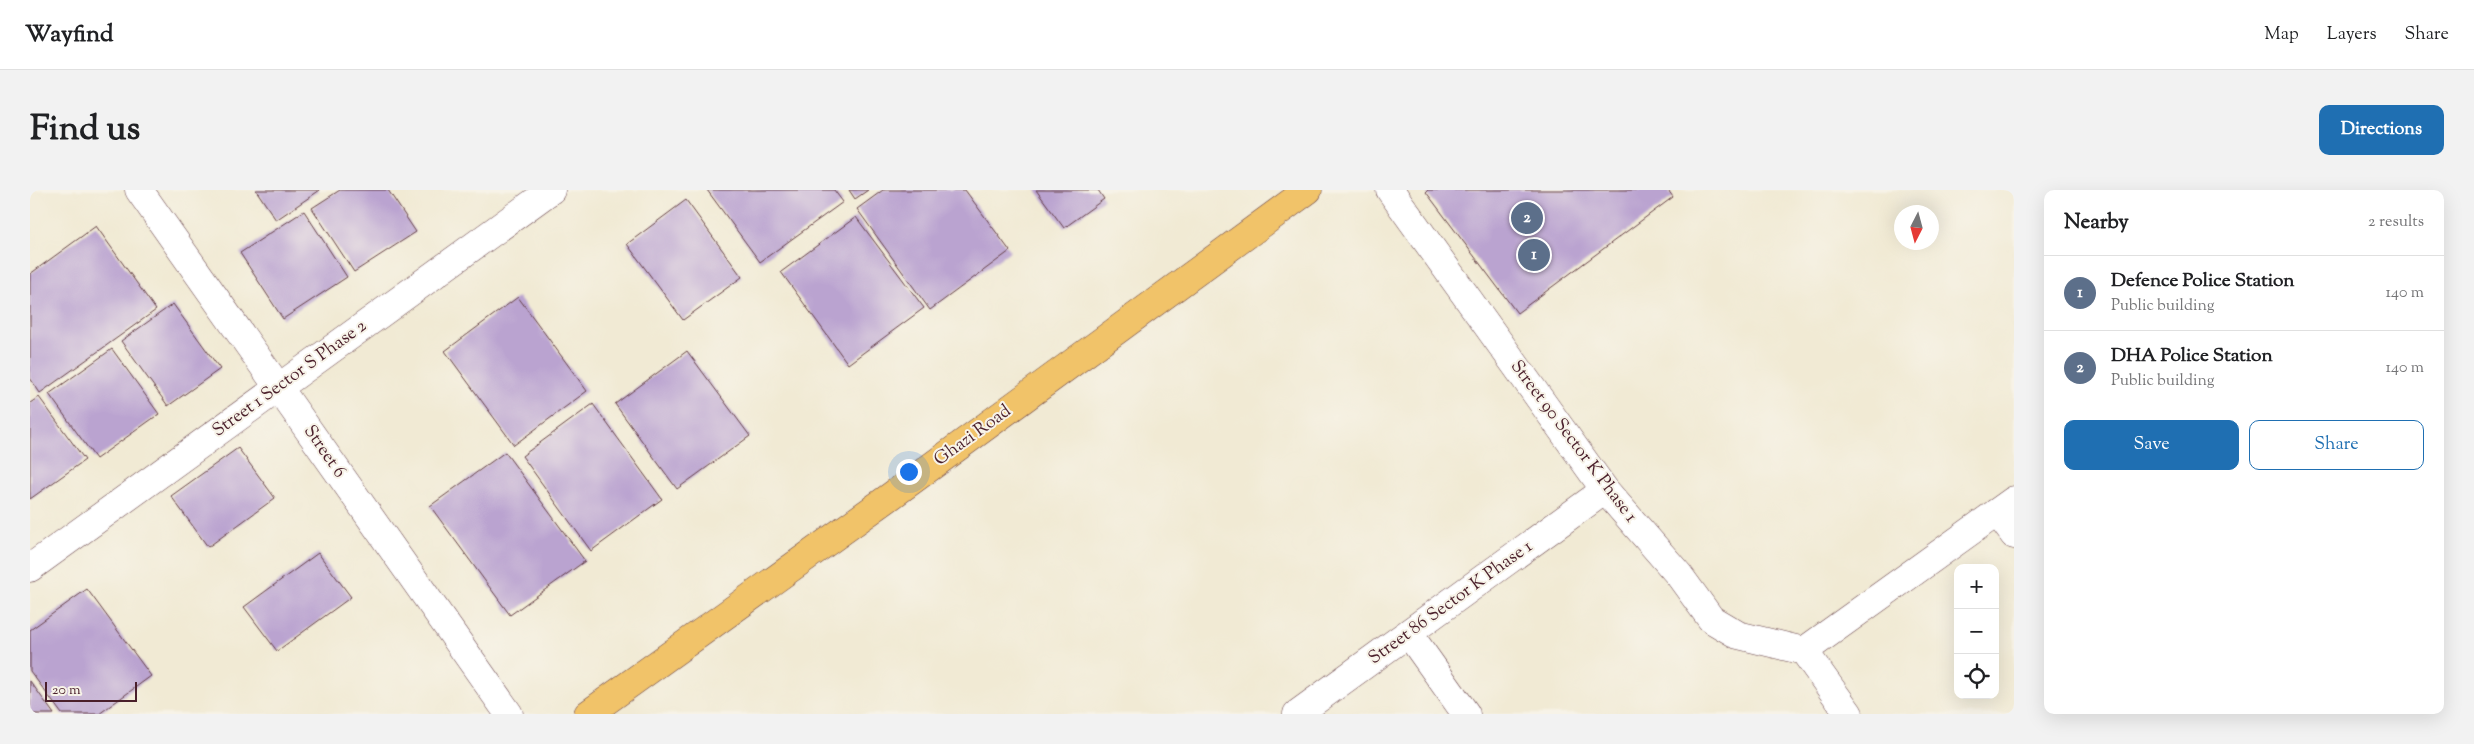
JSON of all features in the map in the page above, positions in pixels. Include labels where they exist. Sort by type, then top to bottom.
[{"type":"main road","name":"Ghazi Road","points":[[588,714],[899,490],[1308,190]]},
{"type":"street","name":"Street 6","points":[[139,190],[509,714]]},
{"type":"street","name":"Street 1 Sector S Phase 2","points":[[30,568],[551,190]]},
{"type":"street","name":"Street 90 Sector K Phase 1","points":[[1390,190],[1605,490],[1679,575],[1711,619],[1738,635],[1804,651]]},
{"type":"street","name":"Street 86 Sector K Phase 1","points":[[1297,714],[1605,490]]},
{"type":"street","points":[[1849,714],[1804,651],[2006,506],[2014,535]]},
{"type":"street","points":[[1409,634],[1466,714]]},
{"type":"building","points":[[256,190],[320,190],[276,220]]},
{"type":"building","points":[[340,190],[388,190],[416,232],[354,272],[312,208]]},
{"type":"building","points":[[707,190],[834,190],[843,202],[760,262]]},
{"type":"building","points":[[849,190],[868,190],[855,199]]},
{"type":"building","points":[[883,190],[965,190],[1010,251],[930,310],[857,209]]},
{"type":"building","points":[[1036,190],[1098,190],[1104,199],[1064,228]]},
{"type":"building","points":[[1428,190],[1668,190],[1673,197],[1517,313],[1426,192]]},
{"type":"building","points":[[686,200],[742,277],[683,320],[627,244]]},
{"type":"building","points":[[304,211],[347,277],[283,319],[240,253]]},
{"type":"building","points":[[856,217],[924,308],[848,364],[781,272]]},
{"type":"building","points":[[96,226],[156,310],[40,393],[30,378],[30,274]]},
{"type":"building","points":[[518,297],[587,391],[514,445],[445,351]]},
{"type":"building","points":[[173,304],[220,369],[168,406],[121,341]]},
{"type":"building","points":[[112,349],[159,414],[96,459],[49,394]]},
{"type":"building","points":[[687,351],[750,436],[677,489],[615,404]]},
{"type":"building","points":[[39,397],[85,460],[30,499],[30,403]]},
{"type":"building","points":[[593,404],[662,499],[591,551],[522,456]]},
{"type":"building","points":[[238,448],[275,498],[208,547],[171,496]]},
{"type":"building","points":[[505,452],[585,561],[510,615],[430,506]]},
{"type":"building","points":[[318,553],[351,597],[277,651],[244,607]]},
{"type":"building","points":[[87,589],[151,676],[99,714],[62,714],[30,671],[30,630]]},
{"type":"building","points":[[30,681],[54,714],[30,714]]},
{"type":"place","name":"DHA Police Station","points":[[1527,218]]},
{"type":"place","name":"Defence Police Station","points":[[1534,255]]}]
